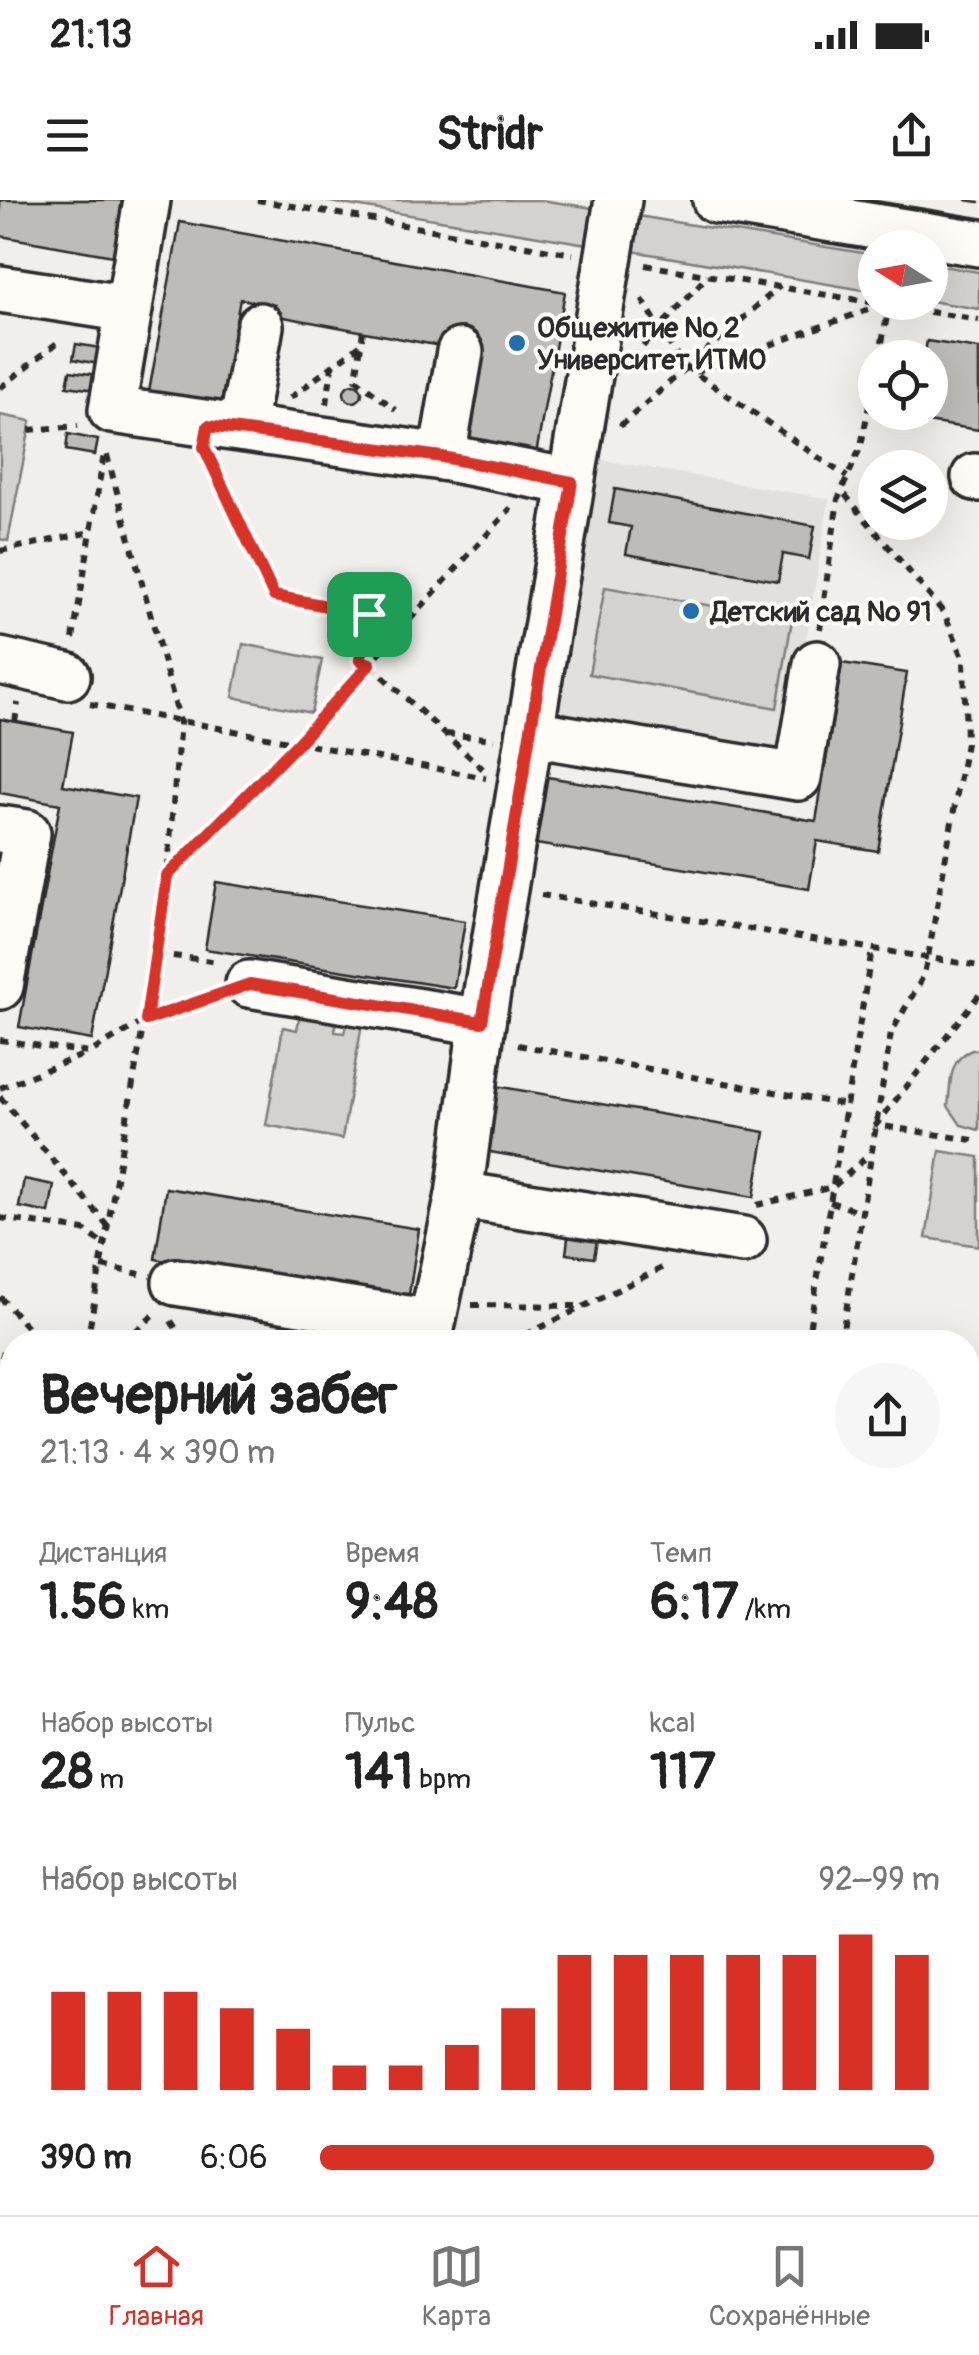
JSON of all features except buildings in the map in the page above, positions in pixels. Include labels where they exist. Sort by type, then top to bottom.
[{"type":"street","points":[[146,200],[109,427],[225,427],[562,474]]},
{"type":"street","points":[[169,1294],[432,1323],[459,1195],[481,1030],[530,732],[562,474],[584,411],[618,261],[618,200]]},
{"type":"street","points":[[716,200],[792,206],[979,243]]},
{"type":"street","points":[[0,289],[128,309]]},
{"type":"street","points":[[225,427],[260,326]]},
{"type":"street","points":[[442,457],[460,352]]},
{"type":"street","points":[[0,661],[67,676]]},
{"type":"street","points":[[530,732],[798,777],[817,664]]},
{"type":"street","points":[[0,828],[26,833],[0,986]]},
{"type":"street","points":[[250,984],[481,1030]]},
{"type":"street","points":[[459,1195],[733,1238]]},
{"type":"path","points":[[257,200],[858,300]]},
{"type":"path","points":[[618,261],[690,370],[847,476]]},
{"type":"path","points":[[584,411],[708,274]]},
{"type":"path","points":[[167,876],[370,664],[562,474],[690,370],[781,286]]},
{"type":"path","points":[[0,388],[74,330],[128,309]]},
{"type":"path","points":[[690,370],[858,314]]},
{"type":"path","points":[[948,315],[979,320]]},
{"type":"path","points":[[363,331],[356,379],[408,420]]},
{"type":"path","points":[[285,402],[361,344]]},
{"type":"path","points":[[327,405],[332,366]]},
{"type":"path","points":[[29,430],[109,427]]},
{"type":"path","points":[[109,427],[67,676],[78,701],[495,780],[370,664],[360,660],[369,614],[274,596],[204,447],[225,427]]},
{"type":"path","points":[[89,1330],[156,954],[180,722],[109,427]]},
{"type":"path","points":[[817,664],[841,490],[863,430]]},
{"type":"path","points":[[841,490],[944,613],[964,660],[966,743],[928,957],[923,976],[890,1033],[843,1330]]},
{"type":"path","points":[[0,551],[91,532]]},
{"type":"path","points":[[504,889],[979,966]]},
{"type":"path","points":[[809,1330],[872,949]]},
{"type":"path","points":[[0,1088],[89,1053],[146,1020],[250,984],[234,964],[156,954]]},
{"type":"path","points":[[876,1125],[979,996]]},
{"type":"path","points":[[481,1030],[846,1105]]},
{"type":"path","points":[[0,1040],[89,1053]]},
{"type":"path","points":[[0,1097],[108,1227]]},
{"type":"path","points":[[876,1125],[979,1141]]},
{"type":"path","points":[[535,1330],[733,1238],[753,1206],[833,1186],[871,1153]]},
{"type":"path","points":[[830,1202],[862,1212]]},
{"type":"path","points":[[0,1218],[84,1230],[105,1245]]},
{"type":"path","points":[[169,1294],[179,1330]]},
{"type":"path","points":[[0,1297],[30,1330]]},
{"type":"path","points":[[432,1323],[584,1306]]},
{"type":"shaded area","points":[[318,200],[541,200],[593,208],[597,221],[593,245]]},
{"type":"shaded area","points":[[638,216],[858,252],[858,289],[626,250]]},
{"type":"shaded area","points":[[948,267],[979,272],[979,309],[948,304]]},
{"type":"shaded area","points":[[0,415],[31,421],[8,541],[0,539]]},
{"type":"shaded area","name":"Детский сад № 91","points":[[597,459],[829,499],[787,758],[552,720]]},
{"type":"shaded area","points":[[605,587],[792,620],[777,708],[589,674]]},
{"type":"shaded area","points":[[243,644],[322,660],[311,713],[233,697]]},
{"type":"shaded area","points":[[301,1007],[313,1017],[336,1021],[335,1032],[344,1033],[347,1022],[362,1024],[342,1139],[266,1125],[283,1027],[297,1030]]},
{"type":"shaded area","points":[[972,1050],[979,1050],[979,1130],[961,1125],[948,1106],[955,1066]]},
{"type":"shaded area","points":[[940,1151],[979,1157],[979,1246],[926,1238]]},
{"type":"tram line","points":[[856,200],[979,220]]},
{"type":"tram line","points":[[966,200],[979,202]]},
{"type":"place","name":"Общежитие № 2 Университет ИТМО","points":[[517,343]]},
{"type":"place","name":"Детский сад № 91","points":[[691,611]]},
{"type":"route","points":[[208,426],[442,457],[572,482],[482,1022],[250,984],[146,1020],[167,876],[370,664],[360,660],[369,614],[274,596],[204,447],[208,426]]}]
